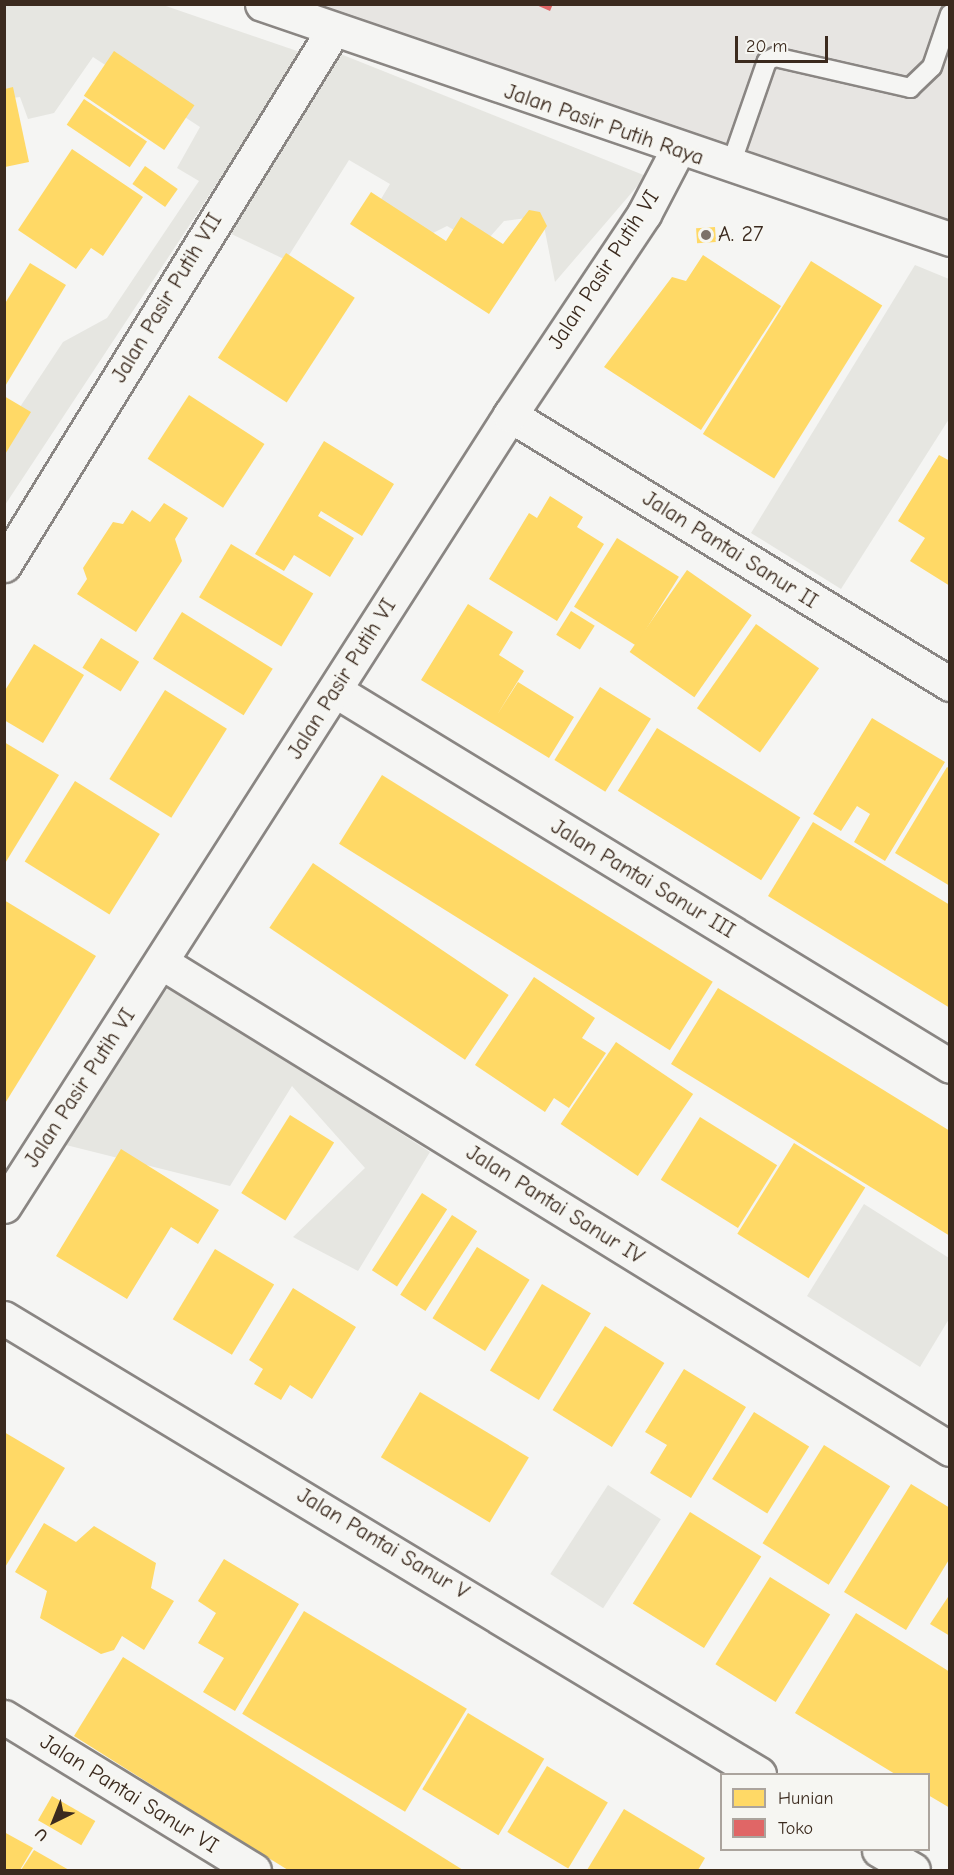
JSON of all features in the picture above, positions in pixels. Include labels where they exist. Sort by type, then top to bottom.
[{"type":"street","name":"Jalan Pasir Putih Raya","points":[[262,4],[332,32],[677,150],[950,239]]},
{"type":"street","name":"Jalan Pasir Putih VII","points":[[4,565],[332,32]]},
{"type":"street","name":"Jalan Pasir Putih VI","points":[[4,1206],[336,691],[510,415],[644,214],[677,150]]},
{"type":"street","name":"Jalan Pantai Sanur II","points":[[510,415],[950,684]]},
{"type":"street","name":"Jalan Pantai Sanur III","points":[[336,691],[950,1066]]},
{"type":"street","name":"Jalan Pantai Sanur IV","points":[[161,962],[950,1449]]},
{"type":"street","name":"Jalan Pantai Sanur V","points":[[4,1318],[757,1773]]},
{"type":"street","name":"Jalan Pantai Sanur VI","points":[[4,1717],[254,1870]]},
{"type":"street","points":[[881,1851],[913,1870]]},
{"type":"lane","points":[[730,167],[767,61],[775,57],[910,87],[932,67],[950,14]]},
{"type":"shaded area","points":[[5,5],[163,5],[303,53],[5,505],[5,449],[20,407],[63,342],[107,318],[199,181],[177,168],[200,127],[93,57],[54,113],[28,119],[20,97],[5,99]]},
{"type":"shaded area","points":[[262,5],[949,5],[949,239]]},
{"type":"shaded area","points":[[333,51],[646,176],[555,282],[542,216],[504,221],[482,246],[447,226],[423,238],[375,209],[390,184],[349,160],[286,260],[223,230]]},
{"type":"shaded area","points":[[915,265],[949,279],[949,419],[841,589],[751,533]]},
{"type":"shaded area","points":[[169,986],[430,1152],[358,1271],[293,1237],[365,1168],[292,1086],[230,1186],[62,1144]]},
{"type":"shaded area","points":[[864,1204],[949,1258],[949,1319],[920,1367],[807,1296]]},
{"type":"shaded area","points":[[608,1485],[661,1519],[603,1608],[550,1574]]},
{"type":"building: Hunian","points":[[114,51],[194,105],[164,150],[84,96]]},
{"type":"building: Hunian","points":[[13,87],[29,162],[5,167],[5,89]]},
{"type":"building: Hunian","points":[[84,99],[147,141],[130,167],[67,125]]},
{"type":"building: Hunian","points":[[72,149],[143,197],[103,256],[91,248],[76,269],[18,230]]},
{"type":"building: Hunian","points":[[145,166],[178,189],[165,207],[132,184]]},
{"type":"building: Hunian","points":[[371,192],[446,241],[461,217],[503,244],[529,210],[540,212],[547,226],[489,314],[350,224]]},
{"type":"building: Hunian","name":"A. 27","points":[[715,227],[716,242],[697,243],[696,228]]},
{"type":"building: Hunian","points":[[286,253],[355,298],[287,402],[218,358]]},
{"type":"building: Hunian","points":[[703,255],[781,306],[701,430],[604,367],[672,277],[686,281]]},
{"type":"building: Hunian","points":[[811,261],[882,306],[774,479],[703,434]]},
{"type":"building: Hunian","points":[[30,263],[66,285],[4,388],[4,305]]},
{"type":"building: Hunian","points":[[189,395],[264,444],[223,508],[148,459]]},
{"type":"building: Hunian","points":[[4,396],[31,412],[4,456]]},
{"type":"building: Hunian","points":[[324,441],[394,484],[362,536],[321,511],[318,516],[354,538],[330,577],[294,555],[284,571],[255,554]]},
{"type":"building: Hunian","points":[[939,455],[950,461],[950,586],[910,561],[925,538],[898,521]]},
{"type":"building: Hunian","points":[[550,496],[583,517],[577,527],[604,544],[557,621],[489,579],[529,513],[537,518]]},
{"type":"building: Hunian","points":[[164,503],[188,518],[175,539],[182,561],[136,632],[77,594],[87,579],[83,568],[113,522],[123,524],[132,510],[150,522]]},
{"type":"building: Hunian","points":[[617,538],[679,577],[636,645],[574,607]]},
{"type":"building: Hunian","points":[[231,544],[313,593],[281,647],[199,597]]},
{"type":"building: Hunian","points":[[687,570],[752,615],[694,697],[630,652]]},
{"type":"building: Hunian","points":[[468,604],[513,632],[499,655],[524,671],[497,715],[518,682],[574,717],[549,758],[421,680]]},
{"type":"building: Hunian","points":[[571,611],[595,626],[580,650],[556,635]]},
{"type":"building: Hunian","points":[[182,612],[273,669],[244,715],[153,659]]},
{"type":"building: Hunian","points":[[756,624],[819,668],[760,753],[697,708]]},
{"type":"building: Hunian","points":[[101,638],[139,662],[121,692],[82,668]]},
{"type":"building: Hunian","points":[[34,644],[84,675],[43,743],[4,720],[4,692]]},
{"type":"building: Hunian","points":[[600,687],[651,719],[605,792],[554,760]]},
{"type":"building: Hunian","points":[[165,690],[227,729],[171,818],[109,779]]},
{"type":"building: Hunian","points":[[872,718],[945,762],[885,861],[854,842],[870,814],[857,806],[841,831],[813,814]]},
{"type":"building: Hunian","points":[[657,728],[800,818],[761,880],[618,791]]},
{"type":"building: Hunian","points":[[4,742],[59,775],[4,865]]},
{"type":"building: Hunian","points":[[947,767],[950,769],[950,886],[895,853]]},
{"type":"building: Hunian","points":[[382,775],[713,982],[670,1050],[339,844]]},
{"type":"building: Hunian","points":[[75,781],[160,834],[109,915],[25,862]]},
{"type":"building: Hunian","points":[[813,822],[950,905],[950,1008],[768,896]]},
{"type":"building: Hunian","points":[[313,863],[509,995],[465,1060],[269,928]]},
{"type":"building: Hunian","points":[[4,900],[96,956],[4,1105]]},
{"type":"building: Hunian","points":[[534,977],[595,1018],[582,1038],[606,1053],[569,1108],[554,1098],[545,1112],[475,1065]]},
{"type":"building: Hunian","points":[[718,988],[950,1131],[950,1236],[671,1064]]},
{"type":"building: Hunian","points":[[616,1042],[693,1094],[638,1176],[561,1124]]},
{"type":"building: Hunian","points":[[290,1115],[334,1143],[285,1221],[241,1193]]},
{"type":"building: Hunian","points":[[700,1117],[777,1165],[738,1228],[661,1180]]},
{"type":"building: Hunian","points":[[794,1143],[865,1188],[809,1278],[737,1234]]},
{"type":"building: Hunian","points":[[121,1149],[219,1210],[198,1244],[171,1227],[127,1299],[56,1256]]},
{"type":"building: Hunian","points":[[422,1193],[447,1209],[397,1286],[372,1270]]},
{"type":"building: Hunian","points":[[452,1215],[477,1231],[425,1311],[400,1295]]},
{"type":"building: Hunian","points":[[477,1247],[530,1280],[485,1351],[432,1318]]},
{"type":"building: Hunian","points":[[215,1249],[274,1285],[232,1355],[173,1319]]},
{"type":"building: Hunian","points":[[542,1284],[591,1313],[539,1400],[490,1371]]},
{"type":"building: Hunian","points":[[293,1288],[356,1327],[312,1399],[290,1385],[281,1400],[254,1384],[263,1369],[249,1360]]},
{"type":"building: Hunian","points":[[605,1326],[664,1363],[612,1447],[553,1410]]},
{"type":"building: Hunian","points":[[684,1369],[746,1407],[691,1498],[650,1473],[667,1445],[645,1432]]},
{"type":"building: Hunian","points":[[420,1392],[529,1457],[490,1523],[381,1457]]},
{"type":"building: Hunian","points":[[754,1412],[809,1446],[767,1513],[712,1479]]},
{"type":"building: Hunian","points":[[4,1432],[65,1468],[4,1569]]},
{"type":"building: Hunian","points":[[824,1445],[890,1486],[829,1585],[763,1543]]},
{"type":"building: Hunian","points":[[911,1484],[950,1508],[950,1558],[906,1630],[844,1592]]},
{"type":"building: Hunian","points":[[690,1512],[761,1557],[704,1648],[633,1604]]},
{"type":"building: Hunian","points":[[44,1523],[76,1542],[94,1526],[156,1563],[151,1588],[174,1601],[144,1650],[122,1636],[114,1650],[101,1654],[40,1618],[47,1591],[15,1572]]},
{"type":"building: Hunian","points":[[224,1559],[299,1604],[235,1711],[203,1692],[224,1658],[198,1643],[216,1613],[198,1601]]},
{"type":"building: Hunian","points":[[770,1577],[830,1615],[776,1702],[715,1664]]},
{"type":"building: Hunian","points":[[950,1594],[950,1636],[930,1624]]},
{"type":"building: Hunian","points":[[304,1611],[467,1709],[405,1812],[242,1714]]},
{"type":"building: Hunian","points":[[856,1613],[950,1672],[950,1808],[930,1796],[930,1773],[893,1773],[795,1713]]},
{"type":"building: Hunian","points":[[123,1657],[463,1870],[288,1870],[193,1811],[74,1736]]},
{"type":"building: Hunian","points":[[468,1713],[544,1759],[498,1835],[422,1789]]},
{"type":"building: Hunian","points":[[547,1766],[608,1803],[568,1869],[507,1832]]},
{"type":"building: Hunian","points":[[52,1796],[95,1821],[81,1845],[38,1820]]},
{"type":"building: Hunian","points":[[624,1809],[705,1858],[698,1870],[587,1870]]},
{"type":"building: Hunian","points":[[4,1832],[33,1848],[20,1870],[4,1870]]},
{"type":"building: Hunian","points":[[34,1850],[69,1870],[21,1870]]},
{"type":"building: Toko","points":[[534,4],[553,4],[550,11]]},
{"type":"place","name":"A. 27","points":[[706,235]]}]
